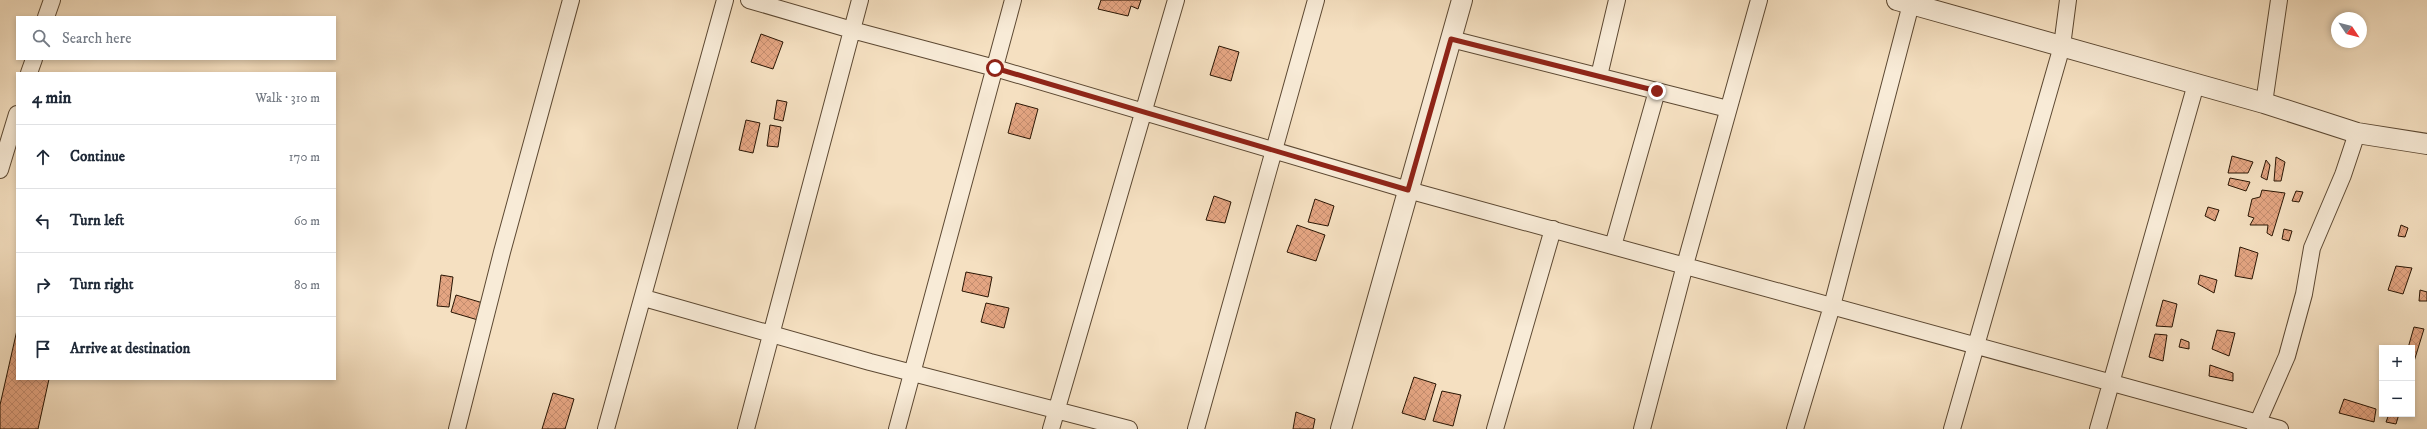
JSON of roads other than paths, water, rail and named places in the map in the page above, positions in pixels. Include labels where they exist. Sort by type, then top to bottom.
[{"type":"street","points":[[46,16],[52,0]]},
{"type":"street","points":[[457,429],[502,252],[572,0]]},
{"type":"street","points":[[606,429],[644,298],[725,0]]},
{"type":"street","points":[[749,0],[852,30],[995,68],[1274,152],[1408,190],[1975,345],[2111,383],[2255,426],[2280,429]]},
{"type":"street","points":[[746,429],[860,0]]},
{"type":"street","points":[[897,429],[1013,0]]},
{"type":"street","points":[[1051,429],[1176,0]]},
{"type":"street","points":[[1196,429],[1316,0]]},
{"type":"street","points":[[1341,429],[1462,0]]},
{"type":"street","points":[[1599,76],[1618,0]]},
{"type":"street","points":[[1642,429],[1685,265],[1759,0]]},
{"type":"street","points":[[1952,429],[2062,46],[2068,0]]},
{"type":"street","points":[[2264,103],[2279,0]]},
{"type":"street","points":[[1795,429],[1832,306],[1904,2],[1937,6],[2062,46],[2264,103],[2358,133],[2427,144]]},
{"type":"street","points":[[1451,39],[1728,109]]},
{"type":"street","points":[[29,72],[34,60]]},
{"type":"street","points":[[2098,429],[2196,84]]},
{"type":"street","points":[[1613,246],[1657,91]]},
{"type":"street","points":[[0,170],[16,117]]},
{"type":"street","points":[[2255,426],[2287,356],[2304,294],[2312,248],[2343,175],[2358,133]]},
{"type":"street","points":[[1495,429],[1552,229]]},
{"type":"street","points":[[644,298],[913,373],[1129,429]]}]
